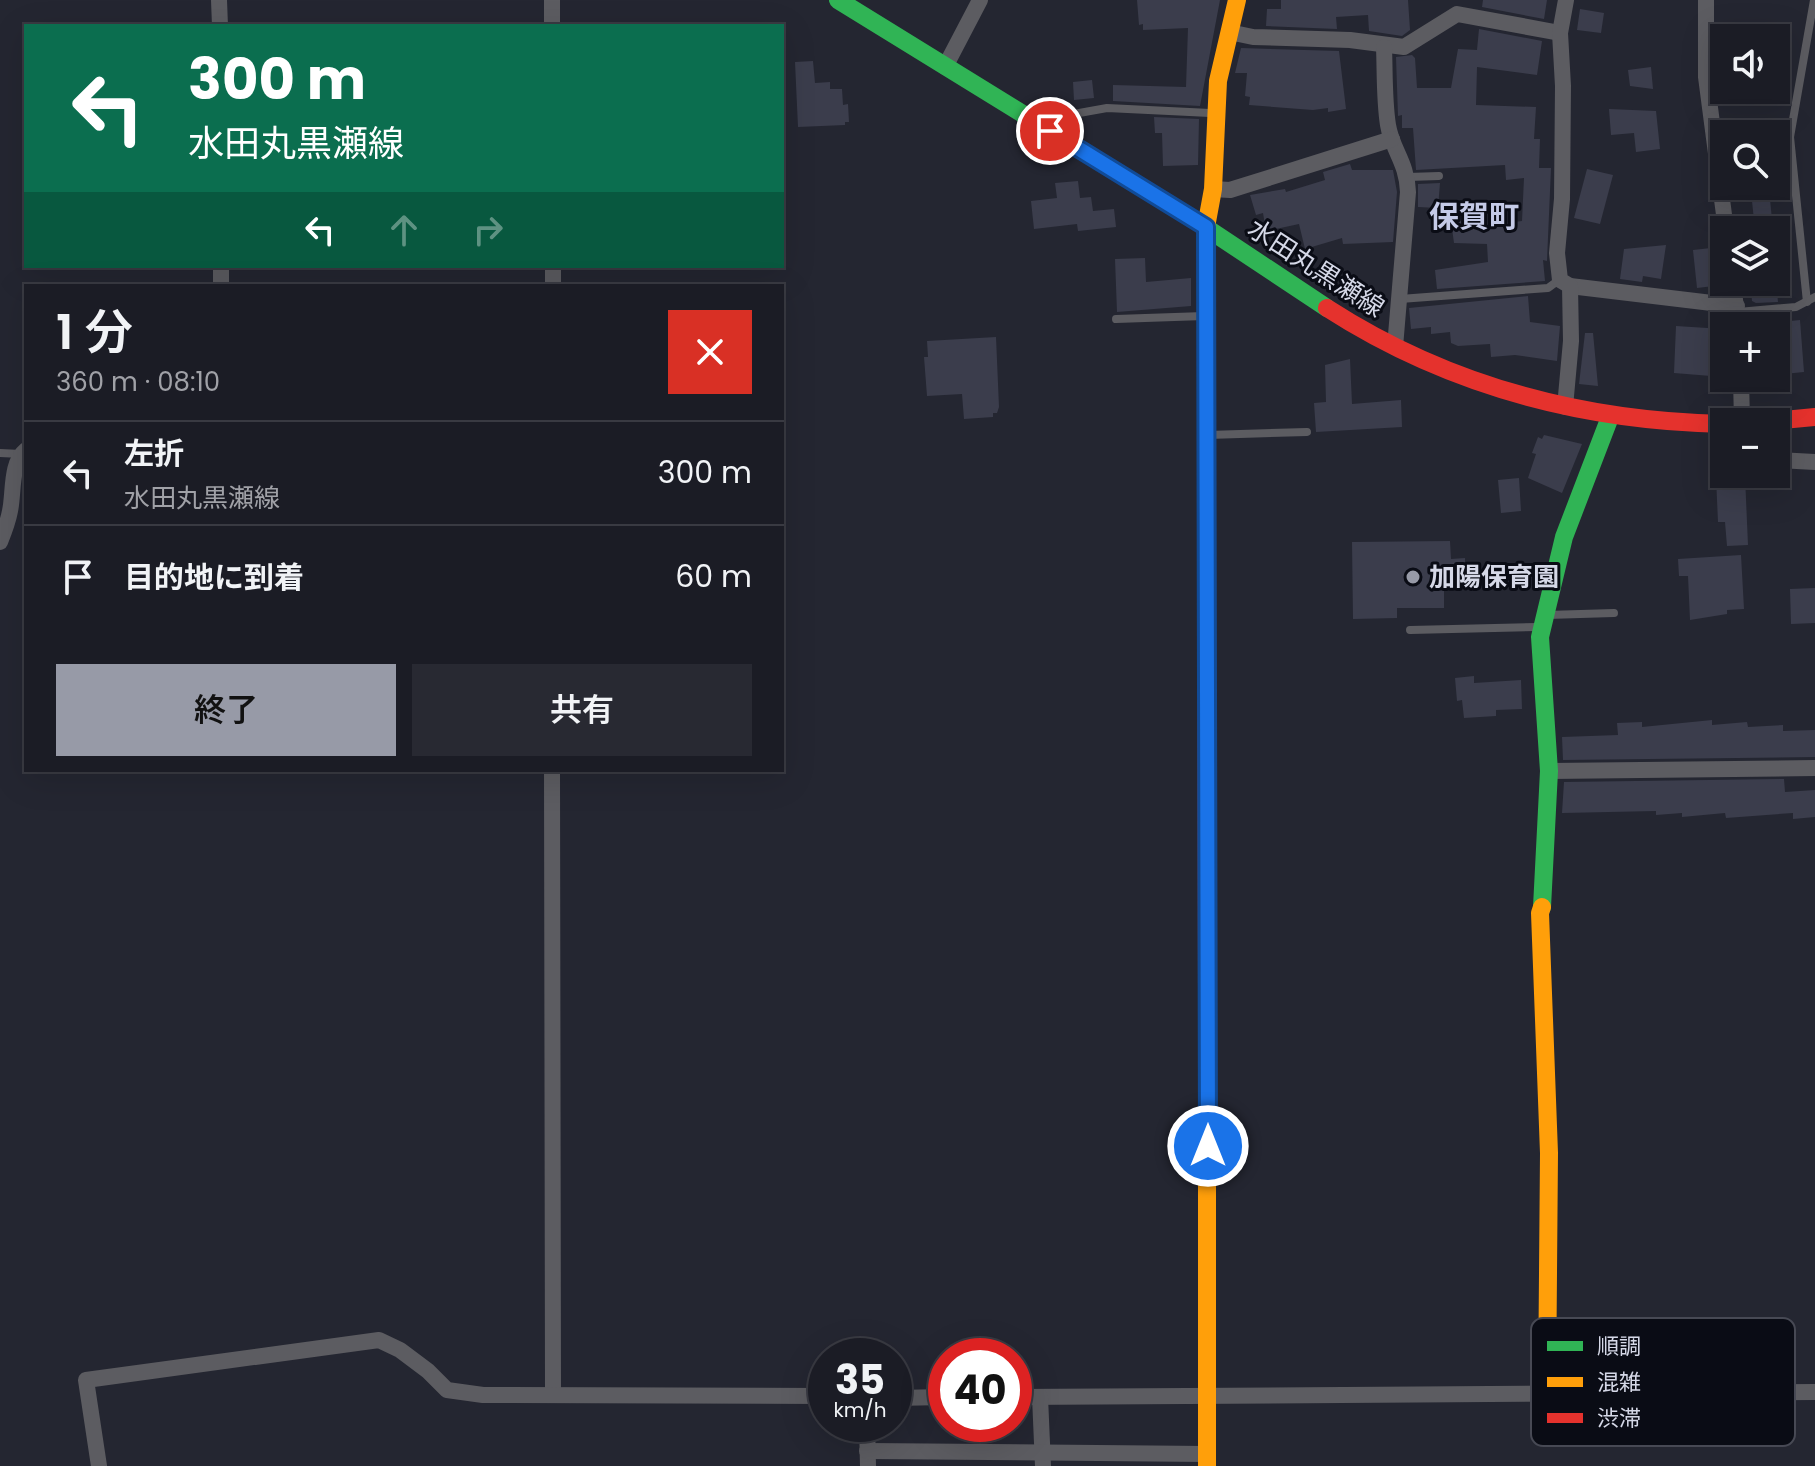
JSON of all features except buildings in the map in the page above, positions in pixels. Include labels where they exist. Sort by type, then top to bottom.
[{"type":"street","points":[[219,0],[220,24]]},
{"type":"street","points":[[552,0],[552,24]]},
{"type":"street","name":"水田丸黒瀬線","points":[[838,0],[1206,227],[1321,305],[1395,347],[1445,370],[1565,407],[1637,421],[1710,424]]},
{"type":"street","points":[[945,67],[980,0]]},
{"type":"street","points":[[868,1458],[1207,1460],[1206,227],[1213,189],[1214,113],[1237,0]]},
{"type":"street","points":[[1565,407],[1571,341],[1565,283],[1557,253],[1562,199],[1560,33],[1566,0]]},
{"type":"street","points":[[1706,0],[1706,77],[1724,216]]},
{"type":"street","points":[[1229,32],[1253,37],[1350,40],[1384,47],[1404,47],[1457,7],[1560,33]]},
{"type":"street","points":[[1384,47],[1388,124],[1408,177],[1395,347]]},
{"type":"street","points":[[1213,189],[1230,190],[1392,139]]},
{"type":"street","points":[[1565,283],[1722,312]]},
{"type":"street","points":[[1549,1318],[1546,1002],[1540,913],[1544,904],[1549,771],[1541,669],[1543,621],[1564,537],[1610,417]]},
{"type":"street","points":[[1790,419],[1815,417]]},
{"type":"street","points":[[0,542],[10,512],[15,473],[24,452]]},
{"type":"street","points":[[1790,461],[1815,462]]},
{"type":"street","points":[[1549,771],[1815,768]]},
{"type":"street","points":[[552,772],[553,1395]]},
{"type":"street","points":[[99,1466],[86,1380],[379,1340],[419,1364],[447,1390],[483,1395],[808,1396]]},
{"type":"street","points":[[1795,1392],[1815,1392]]},
{"type":"street","points":[[1032,1397],[1531,1393]]},
{"type":"street","points":[[1040,1397],[1043,1459]]},
{"type":"lane","points":[[1760,312],[1796,307],[1811,300],[1790,137],[1814,0]]},
{"type":"lane","points":[[1050,131],[1068,115],[1107,108],[1214,113]]},
{"type":"lane","points":[[1408,177],[1439,176]]},
{"type":"lane","points":[[1400,299],[1548,288],[1565,283]]},
{"type":"lane","points":[[1116,319],[1205,316]]},
{"type":"lane","points":[[1206,435],[1307,432]]},
{"type":"lane","points":[[0,453],[24,452]]},
{"type":"lane","points":[[1410,630],[1614,613]]},
{"type":"traffic: fast","points":[[838,0],[1193,219],[1327,308]]},
{"type":"traffic: fast","points":[[1542,907],[1549,771],[1540,637],[1564,537],[1610,417]]},
{"type":"traffic: slow","points":[[1206,501],[1206,227],[1213,189],[1218,81],[1237,0]]},
{"type":"traffic: slow","points":[[1542,907],[1549,1153],[1548,1318]]},
{"type":"traffic: slow","points":[[1207,992],[1207,1466]]},
{"type":"traffic: jam","points":[[1327,308],[1420,359],[1517,394],[1619,416],[1710,423]]},
{"type":"traffic: jam","points":[[1790,419],[1815,417]]},
{"type":"traffic: jam","points":[[1206,501],[1207,992]]},
{"type":"place","name":"加陽保育園","points":[[1413,577]]},
{"type":"district","name":"保賀町","points":[[1474,217]]},
{"type":"route","points":[[1050,131],[1206,227],[1205,1046],[1208,1146]]}]
